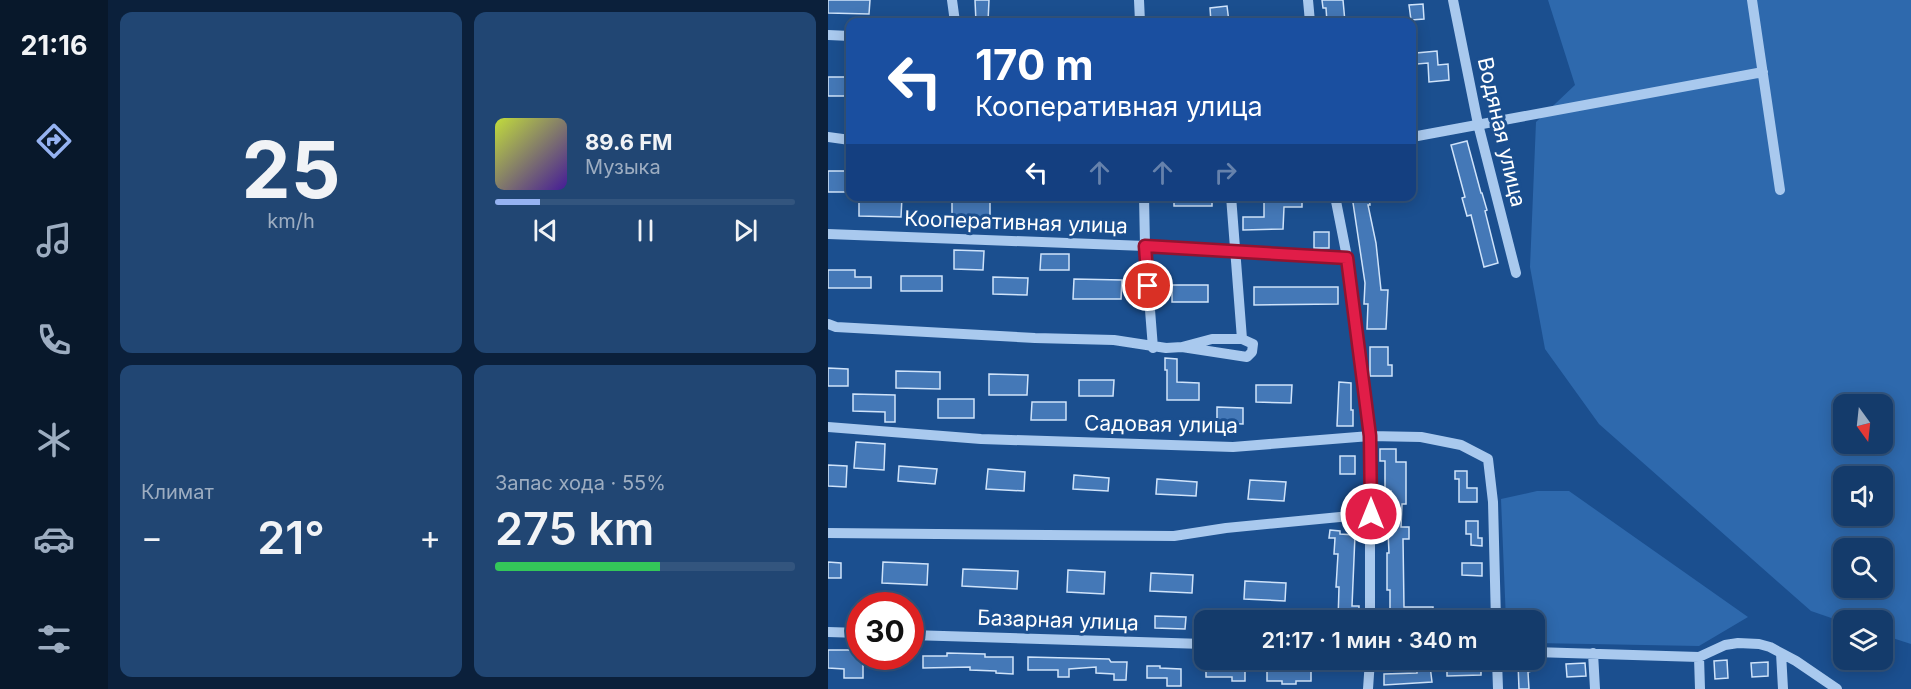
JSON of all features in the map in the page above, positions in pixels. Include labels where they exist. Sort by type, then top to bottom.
[{"type":"street","points":[[952,0],[954,18]]},
{"type":"street","points":[[1139,0],[1140,18]]},
{"type":"street","points":[[1308,0],[1310,18]]},
{"type":"street","name":"Водяная улица","points":[[1453,0],[1479,124],[1515,273]]},
{"type":"street","points":[[1752,0],[1780,190]]},
{"type":"street","points":[[828,35],[846,36]]},
{"type":"street","points":[[1416,136],[1763,72]]},
{"type":"street","points":[[828,137],[846,139]]},
{"type":"street","points":[[1144,201],[1145,246],[1154,348]]},
{"type":"street","points":[[1231,201],[1242,339]]},
{"type":"street","points":[[1336,201],[1347,258],[1370,436],[1370,610]]},
{"type":"street","name":"Кооперативная улица","points":[[828,234],[1234,250],[1347,258]]},
{"type":"street","points":[[828,324],[836,327],[932,333],[1114,340],[1154,348],[1182,347],[1247,357],[1252,352],[1253,344],[1242,339],[1212,339],[1182,347]]},
{"type":"street","name":"Садовая улица","points":[[828,427],[981,439],[1233,447],[1370,436],[1421,437],[1461,446],[1488,459],[1493,502],[1496,610]]},
{"type":"street","points":[[828,533],[1174,536],[1226,528],[1371,514]]},
{"type":"street","points":[[828,632],[846,633]]},
{"type":"street","name":"Базарная улица","points":[[924,634],[1194,644]]},
{"type":"street","points":[[1545,652],[1699,657],[1725,645],[1758,644],[1781,653],[1836,689]]},
{"type":"street","points":[[1593,653],[1596,689]]},
{"type":"street","points":[[1781,653],[1783,689]]},
{"type":"street","points":[[1699,657],[1700,689]]},
{"type":"street","points":[[1368,689],[1369,670]]},
{"type":"street","points":[[1497,670],[1498,689]]},
{"type":"shaded area","points":[[1548,0],[1911,0],[1911,644],[1893,638],[1893,610],[1833,610],[1833,619],[1811,611],[1599,424],[1545,349],[1530,267],[1536,122],[1575,85]]},
{"type":"shaded area","points":[[1537,491],[1569,491],[1748,617],[1699,646],[1545,643],[1545,610],[1506,610],[1501,499]]},
{"type":"building","points":[[828,0],[870,0],[869,14],[828,13]]},
{"type":"building","points":[[975,0],[989,0],[988,18],[976,18]]},
{"type":"building","points":[[1322,0],[1343,0],[1345,18],[1327,18],[1326,8],[1323,8]]},
{"type":"building","points":[[1423,4],[1424,19],[1411,18],[1409,5]]},
{"type":"building","points":[[1227,6],[1228,18],[1211,18],[1210,8]]},
{"type":"building","points":[[1437,51],[1438,65],[1448,64],[1449,80],[1429,82],[1428,63],[1417,64],[1416,53]]},
{"type":"building","points":[[828,77],[846,77],[846,96],[828,96]]},
{"type":"building","points":[[1467,141],[1487,210],[1485,211],[1498,263],[1484,267],[1471,215],[1467,216],[1462,198],[1465,197],[1451,145]]},
{"type":"building","points":[[828,171],[846,171],[846,192],[828,192]]},
{"type":"building","points":[[859,201],[902,201],[901,217],[859,216]]},
{"type":"building","points":[[952,201],[990,202],[990,221],[952,221]]},
{"type":"building","points":[[1174,201],[1212,201],[1212,206],[1174,206]]},
{"type":"building","points":[[1264,201],[1302,201],[1302,207],[1284,207],[1283,229],[1243,230],[1243,217],[1264,217]]},
{"type":"building","points":[[1353,201],[1370,201],[1370,205],[1368,205],[1376,243],[1381,290],[1388,290],[1386,329],[1367,329],[1368,304],[1364,304],[1365,283]]},
{"type":"building","points":[[1314,232],[1329,232],[1329,248],[1314,248]]},
{"type":"building","points":[[954,250],[984,251],[983,270],[954,269]]},
{"type":"building","points":[[1041,254],[1069,254],[1069,270],[1040,270]]},
{"type":"building","points":[[828,270],[855,270],[855,277],[871,277],[871,288],[828,288]]},
{"type":"building","points":[[901,276],[942,276],[942,291],[901,291]]},
{"type":"building","points":[[993,277],[1028,278],[1027,295],[993,294]]},
{"type":"building","points":[[1074,279],[1122,280],[1121,299],[1073,299]]},
{"type":"building","points":[[1172,285],[1208,285],[1208,302],[1172,302]]},
{"type":"building","points":[[1254,287],[1338,287],[1338,304],[1254,305]]},
{"type":"building","points":[[1370,347],[1388,347],[1388,365],[1392,365],[1392,376],[1370,376]]},
{"type":"building","points":[[1165,358],[1177,359],[1177,382],[1199,383],[1199,400],[1167,400]]},
{"type":"building","points":[[828,368],[848,369],[848,386],[828,386]]},
{"type":"building","points":[[896,371],[940,372],[940,389],[896,388]]},
{"type":"building","points":[[989,374],[1028,375],[1027,395],[989,395]]},
{"type":"building","points":[[1079,380],[1114,380],[1113,396],[1079,396]]},
{"type":"building","points":[[1339,382],[1351,383],[1353,426],[1337,426]]},
{"type":"building","points":[[1256,385],[1292,385],[1291,403],[1256,402]]},
{"type":"building","points":[[853,394],[895,395],[895,422],[885,422],[885,412],[853,411]]},
{"type":"building","points":[[938,399],[974,399],[974,418],[938,418]]},
{"type":"building","points":[[1032,402],[1066,402],[1066,420],[1031,420]]},
{"type":"building","points":[[1217,407],[1243,408],[1243,424],[1217,423]]},
{"type":"building","points":[[856,442],[885,444],[884,470],[854,468]]},
{"type":"building","points":[[1380,449],[1396,449],[1396,462],[1406,462],[1406,504],[1402,504],[1401,527],[1409,527],[1409,539],[1403,539],[1404,607],[1433,607],[1433,610],[1390,610],[1390,590],[1387,590],[1387,553],[1389,553],[1387,509],[1391,509],[1391,491],[1385,491],[1385,461],[1380,461]]},
{"type":"building","points":[[1340,456],[1355,456],[1355,474],[1340,474]]},
{"type":"building","points":[[828,465],[847,466],[846,487],[828,486]]},
{"type":"building","points":[[899,466],[937,469],[935,484],[898,481]]},
{"type":"building","points":[[988,469],[1025,472],[1024,491],[986,489]]},
{"type":"building","points":[[1455,471],[1467,471],[1467,488],[1477,488],[1477,502],[1459,502],[1459,479],[1455,479]]},
{"type":"building","points":[[1074,475],[1109,478],[1108,491],[1073,489]]},
{"type":"building","points":[[1157,479],[1197,482],[1196,496],[1156,494]]},
{"type":"building","points":[[1250,480],[1286,482],[1284,501],[1248,499]]},
{"type":"building","points":[[1466,521],[1478,521],[1478,538],[1482,538],[1482,546],[1471,545],[1471,534],[1466,534]]},
{"type":"building","points":[[1330,530],[1340,531],[1340,534],[1355,535],[1352,606],[1359,606],[1359,610],[1338,610],[1339,587],[1336,587],[1338,554],[1334,554],[1335,538],[1329,538]]},
{"type":"building","points":[[828,562],[841,563],[841,578],[828,578]]},
{"type":"building","points":[[883,562],[928,564],[927,585],[882,583]]},
{"type":"building","points":[[1462,563],[1482,563],[1482,576],[1462,575]]},
{"type":"building","points":[[963,569],[1018,571],[1017,589],[962,586]]},
{"type":"building","points":[[1068,570],[1105,572],[1104,594],[1067,592]]},
{"type":"building","points":[[1151,573],[1193,575],[1192,593],[1150,591]]},
{"type":"building","points":[[1245,581],[1286,583],[1285,601],[1244,599]]},
{"type":"building","points":[[1155,616],[1186,617],[1185,629],[1155,628]]},
{"type":"building","points":[[828,650],[846,650],[846,670],[863,670],[863,678],[844,678],[844,669],[828,668]]},
{"type":"building","points":[[947,653],[1013,657],[1013,674],[970,670],[970,667],[924,668],[924,656],[947,656]]},
{"type":"building","points":[[1028,657],[1109,659],[1111,662],[1127,662],[1126,680],[1114,680],[1114,674],[1096,673],[1096,667],[1069,669],[1069,677],[1058,677],[1058,670],[1028,670]]},
{"type":"building","points":[[1727,660],[1728,678],[1715,679],[1714,661]]},
{"type":"building","points":[[1768,662],[1768,676],[1752,677],[1751,663]]},
{"type":"building","points":[[1585,663],[1586,676],[1567,677],[1566,664]]},
{"type":"building","points":[[1147,666],[1181,669],[1181,686],[1167,686],[1167,678],[1147,678]]},
{"type":"building","points":[[1206,670],[1245,670],[1245,681],[1232,681],[1232,677],[1206,677]]},
{"type":"building","points":[[1267,670],[1311,670],[1311,681],[1282,684],[1282,681],[1267,681]]},
{"type":"building","points":[[1417,670],[1430,670],[1432,682],[1384,685],[1384,674],[1417,673]]},
{"type":"building","points":[[1447,670],[1481,670],[1481,675],[1447,676]]},
{"type":"building","points":[[1518,670],[1532,670],[1528,672],[1529,689],[1519,689]]},
{"type":"route","points":[[1148,286],[1145,246],[1347,258],[1370,436],[1371,514]]}]
